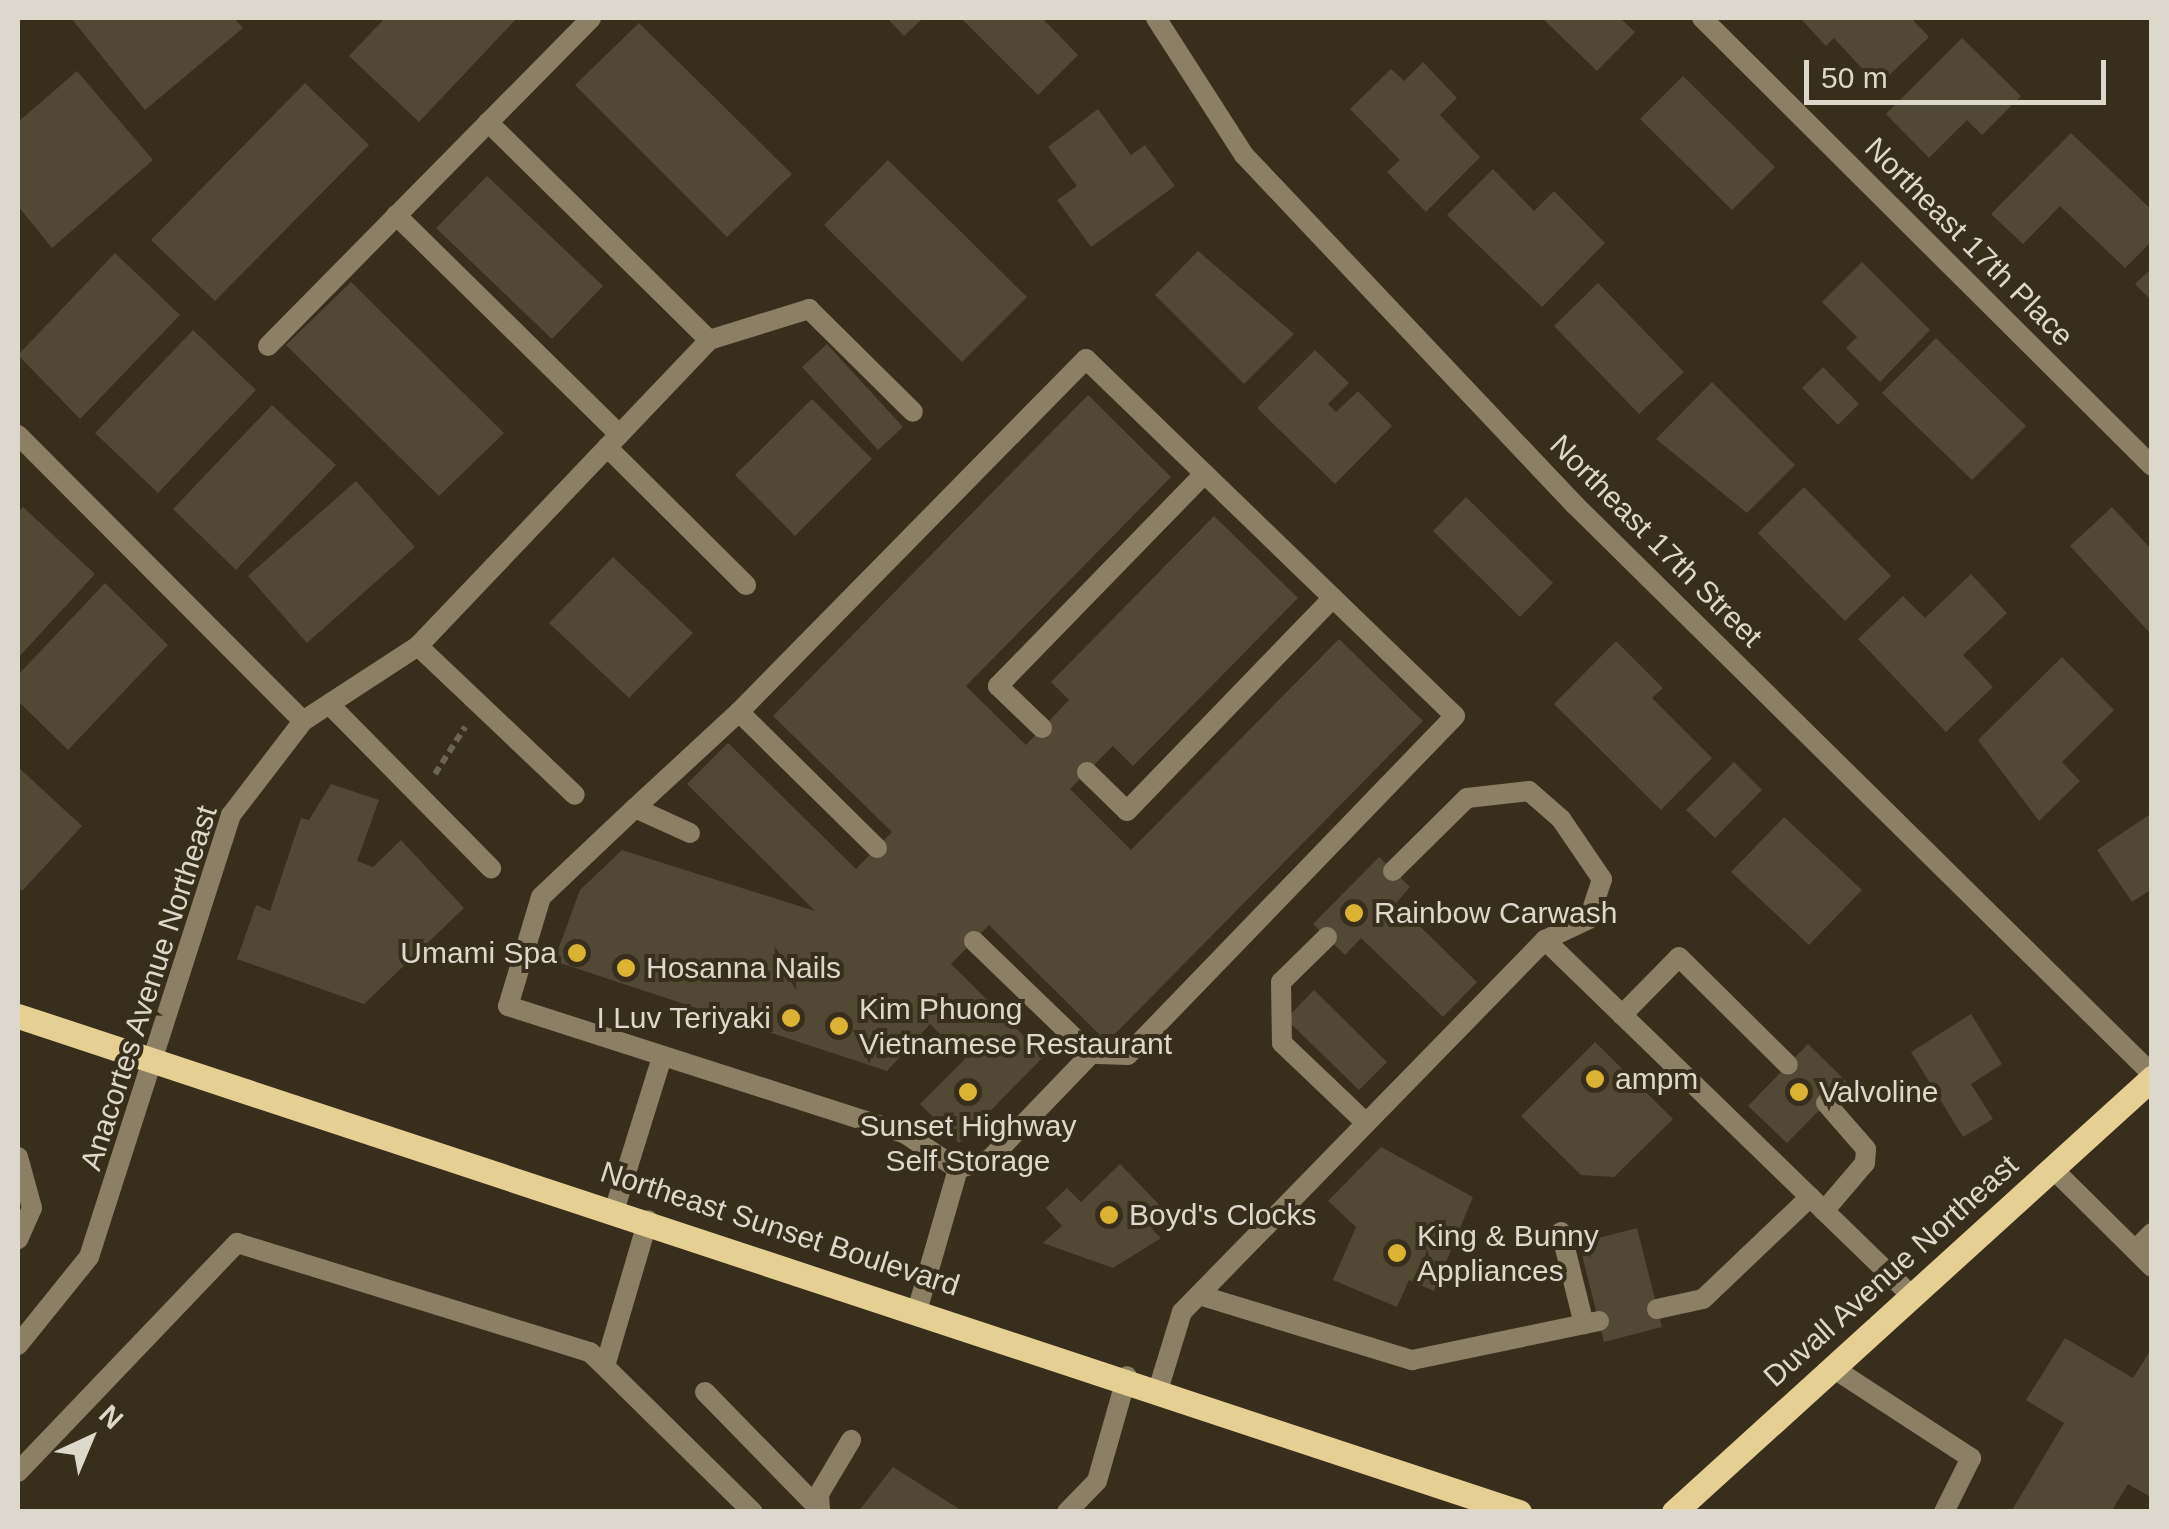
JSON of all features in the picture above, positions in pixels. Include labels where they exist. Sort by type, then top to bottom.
[{"type":"main road","name":"Northeast Sunset Boulevard","points":[[18,1016],[1127,1376],[1518,1512]]},
{"type":"main road","name":"Duvall Avenue Northeast","points":[[1674,1512],[2152,1076]]},
{"type":"street","points":[[268,346],[591,18]]},
{"type":"street","name":"Northeast 17th Street","points":[[1156,18],[1244,156],[1575,505],[2152,1076]]},
{"type":"street","name":"Northeast 17th Place","points":[[1702,18],[2152,466]]},
{"type":"street","points":[[488,122],[709,340],[809,309],[913,412]]},
{"type":"street","points":[[396,215],[746,586]]},
{"type":"street","name":"Anacortes Avenue Northeast","points":[[18,1346],[89,1257],[159,1060],[231,816],[303,720],[418,646],[709,340]]},
{"type":"street","points":[[958,1169],[904,1133],[508,1006],[542,896],[738,712],[1086,360],[1455,716],[1128,1054],[1091,1054],[974,941]]},
{"type":"street","points":[[18,435],[303,720]]},
{"type":"street","points":[[1042,728],[998,686],[1204,474]]},
{"type":"street","points":[[1087,772],[1127,811],[1333,598]]},
{"type":"street","points":[[418,646],[575,796]]},
{"type":"street","points":[[328,704],[491,868]]},
{"type":"street","points":[[738,712],[877,848]]},
{"type":"street","points":[[1159,1387],[1182,1312],[1545,940],[1589,920],[1602,878],[1561,818],[1529,791],[1467,798],[1394,871]]},
{"type":"street","points":[[634,808],[690,834]]},
{"type":"street","points":[[1327,937],[1282,982],[1282,1043],[1366,1123]]},
{"type":"street","points":[[1545,940],[1912,1296]]},
{"type":"street","points":[[1622,1014],[1679,957],[1788,1065]]},
{"type":"street","points":[[958,1169],[990,1159],[1091,1054]]},
{"type":"street","points":[[615,1208],[662,1057]]},
{"type":"street","points":[[1657,1308],[1703,1298],[1865,1164],[1866,1149],[1826,1103]]},
{"type":"street","points":[[18,1157],[32,1208],[18,1238]]},
{"type":"street","points":[[2052,1168],[2152,1267]]},
{"type":"street","points":[[918,1308],[958,1169]]},
{"type":"street","points":[[605,1366],[648,1220]]},
{"type":"street","points":[[1200,1294],[1412,1360],[1592,1322],[1561,1232]]},
{"type":"street","points":[[2135,1250],[2152,1233]]},
{"type":"street","points":[[18,1472],[237,1243],[590,1352],[753,1512]]},
{"type":"street","points":[[1833,1368],[1970,1458],[1944,1512]]},
{"type":"street","points":[[1067,1512],[1097,1481],[1127,1376]]},
{"type":"street","points":[[705,1392],[820,1511]]},
{"type":"street","points":[[820,1511],[819,1494],[851,1440]]},
{"type":"path","points":[[416,793],[484,708]]},
{"type":"building","points":[[71,18],[234,18],[243,28],[145,110]]},
{"type":"building","points":[[385,18],[517,18],[419,122],[349,56]]},
{"type":"building","points":[[887,18],[923,18],[904,36]]},
{"type":"building","points":[[1042,18],[1078,55],[1038,95],[963,20]]},
{"type":"building","points":[[1542,18],[1620,18],[1635,32],[1597,71]]},
{"type":"building","points":[[1800,18],[1911,18],[1929,37],[1878,86],[1834,38],[1826,46]]},
{"type":"building","points":[[639,23],[792,174],[727,237],[575,85]]},
{"type":"building","points":[[1962,38],[2021,96],[1982,135],[1967,120],[1929,158],[1886,114]]},
{"type":"building","points":[[1423,62],[1457,98],[1440,115],[1480,157],[1426,212],[1387,172],[1400,160],[1350,109],[1391,69],[1404,81]]},
{"type":"building","points":[[77,71],[153,160],[52,248],[18,206],[18,122]]},
{"type":"building","points":[[1683,76],[1775,167],[1732,210],[1640,119]]},
{"type":"building","points":[[305,83],[369,145],[215,301],[151,240]]},
{"type":"building","points":[[1098,109],[1131,155],[1145,145],[1175,186],[1091,247],[1057,200],[1077,186],[1048,147]]},
{"type":"building","points":[[2071,133],[2152,210],[2152,241],[2125,268],[2060,206],[2023,244],[1991,214]]},
{"type":"building","points":[[888,160],[1027,297],[962,362],[824,225]]},
{"type":"building","points":[[1493,169],[1534,211],[1554,191],[1605,243],[1542,307],[1447,215]]},
{"type":"building","points":[[487,176],[603,286],[552,339],[436,228]]},
{"type":"building","points":[[1198,251],[1294,334],[1244,384],[1155,295]]},
{"type":"building","points":[[115,253],[180,315],[80,419],[18,355]]},
{"type":"building","points":[[1862,262],[1930,330],[1880,382],[1846,348],[1857,337],[1822,302]]},
{"type":"building","points":[[2152,268],[2152,301],[2135,284]]},
{"type":"building","points":[[351,282],[504,433],[439,496],[286,345]]},
{"type":"building","points":[[1598,283],[1684,372],[1639,414],[1554,326]]},
{"type":"building","points":[[193,330],[256,390],[158,493],[95,433]]},
{"type":"building","points":[[1936,338],[2026,426],[1972,480],[1882,393]]},
{"type":"building","points":[[827,344],[903,427],[878,450],[802,367]]},
{"type":"building","points":[[1315,350],[1349,383],[1328,404],[1336,412],[1358,391],[1392,426],[1335,484],[1257,408]]},
{"type":"building","points":[[1823,367],[1859,404],[1838,425],[1802,388]]},
{"type":"building","points":[[1712,382],[1795,465],[1747,513],[1656,439]]},
{"type":"building","points":[[1088,395],[1171,477],[966,686],[1026,745],[1069,700],[1051,682],[1214,516],[1298,598],[1133,766],[1113,746],[1070,789],[1131,850],[1339,639],[1423,721],[1107,1042],[989,925],[951,964],[1044,1056],[959,1143],[920,1104],[965,1059],[930,1024],[887,1071],[554,961],[580,890],[622,850],[815,911],[687,784],[728,743],[856,869],[892,832],[773,716]]},
{"type":"building","points":[[812,399],[872,459],[795,536],[735,475]]},
{"type":"building","points":[[272,405],[336,465],[236,570],[173,509]]},
{"type":"building","points":[[356,481],[415,547],[307,643],[248,576]]},
{"type":"building","points":[[1804,487],[1891,576],[1845,621],[1758,533]]},
{"type":"building","points":[[1466,497],[1553,583],[1520,617],[1433,531]]},
{"type":"building","points":[[23,507],[95,574],[18,658],[18,513]]},
{"type":"building","points":[[2112,507],[2152,550],[2149,632],[2070,546]]},
{"type":"building","points":[[613,557],[693,633],[629,698],[549,623]]},
{"type":"building","points":[[1971,574],[2007,613],[1963,655],[1993,687],[1946,732],[1858,639],[1903,596],[1925,618]]},
{"type":"building","points":[[105,583],[168,645],[68,750],[18,701],[18,675]]},
{"type":"building","points":[[1616,641],[1663,688],[1652,698],[1712,758],[1661,810],[1554,704]]},
{"type":"building","points":[[2062,657],[2114,710],[2062,762],[2080,781],[2039,821],[1978,740]]},
{"type":"building","points":[[1734,762],[1762,790],[1715,838],[1686,810]]},
{"type":"building","points":[[18,767],[82,826],[22,891],[18,886]]},
{"type":"building","points":[[331,784],[379,800],[357,861],[373,867],[401,840],[464,908],[364,1004],[237,959],[256,905],[270,911],[301,818],[309,820]]},
{"type":"building","points":[[2152,813],[2152,889],[2132,902],[2097,850]]},
{"type":"building","points":[[1784,817],[1862,890],[1809,945],[1731,872]]},
{"type":"building","points":[[1379,857],[1410,887],[1396,903],[1477,982],[1443,1017],[1361,938],[1345,955],[1313,924]]},
{"type":"building","points":[[1314,990],[1387,1062],[1359,1090],[1286,1019]]},
{"type":"building","points":[[1971,1014],[2002,1064],[1971,1084],[1993,1119],[1963,1137],[1911,1052]]},
{"type":"building","name":"ampm","points":[[1595,1042],[1673,1119],[1614,1177],[1581,1175],[1521,1116]]},
{"type":"building","name":"Valvoline","points":[[1808,1044],[1847,1082],[1787,1143],[1748,1106]]},
{"type":"building","name":"King & Bunny Appliances","points":[[1381,1147],[1473,1197],[1434,1291],[1409,1280],[1397,1307],[1333,1280],[1356,1227],[1328,1201]]},
{"type":"building","name":"Boyd's Clocks","points":[[1120,1164],[1168,1214],[1152,1229],[1161,1238],[1113,1268],[1043,1243],[1062,1226],[1046,1208],[1067,1188],[1081,1202]]},
{"type":"building","points":[[1637,1228],[1662,1327],[1604,1342],[1579,1243]]},
{"type":"building","points":[[2065,1338],[2133,1378],[2152,1348],[2152,1498],[2128,1484],[2111,1512],[2011,1512],[2064,1423],[2026,1400]]},
{"type":"building","points":[[893,1467],[964,1512],[858,1512]]},
{"type":"place","name":"Rainbow Carwash","points":[[1354,913]]},
{"type":"place","name":"Umami Spa","points":[[577,953]]},
{"type":"place","name":"Hosanna Nails","points":[[626,968]]},
{"type":"place","name":"I Luv Teriyaki","points":[[791,1018]]},
{"type":"place","name":"Kim Phuong Vietnamese Restaurant","points":[[839,1026]]},
{"type":"place","name":"ampm","points":[[1595,1079]]},
{"type":"place","name":"Sunset Highway Self Storage","points":[[968,1092]]},
{"type":"place","name":"Valvoline","points":[[1799,1092]]},
{"type":"place","name":"Boyd's Clocks","points":[[1109,1215]]},
{"type":"place","name":"King & Bunny Appliances","points":[[1397,1253]]}]
